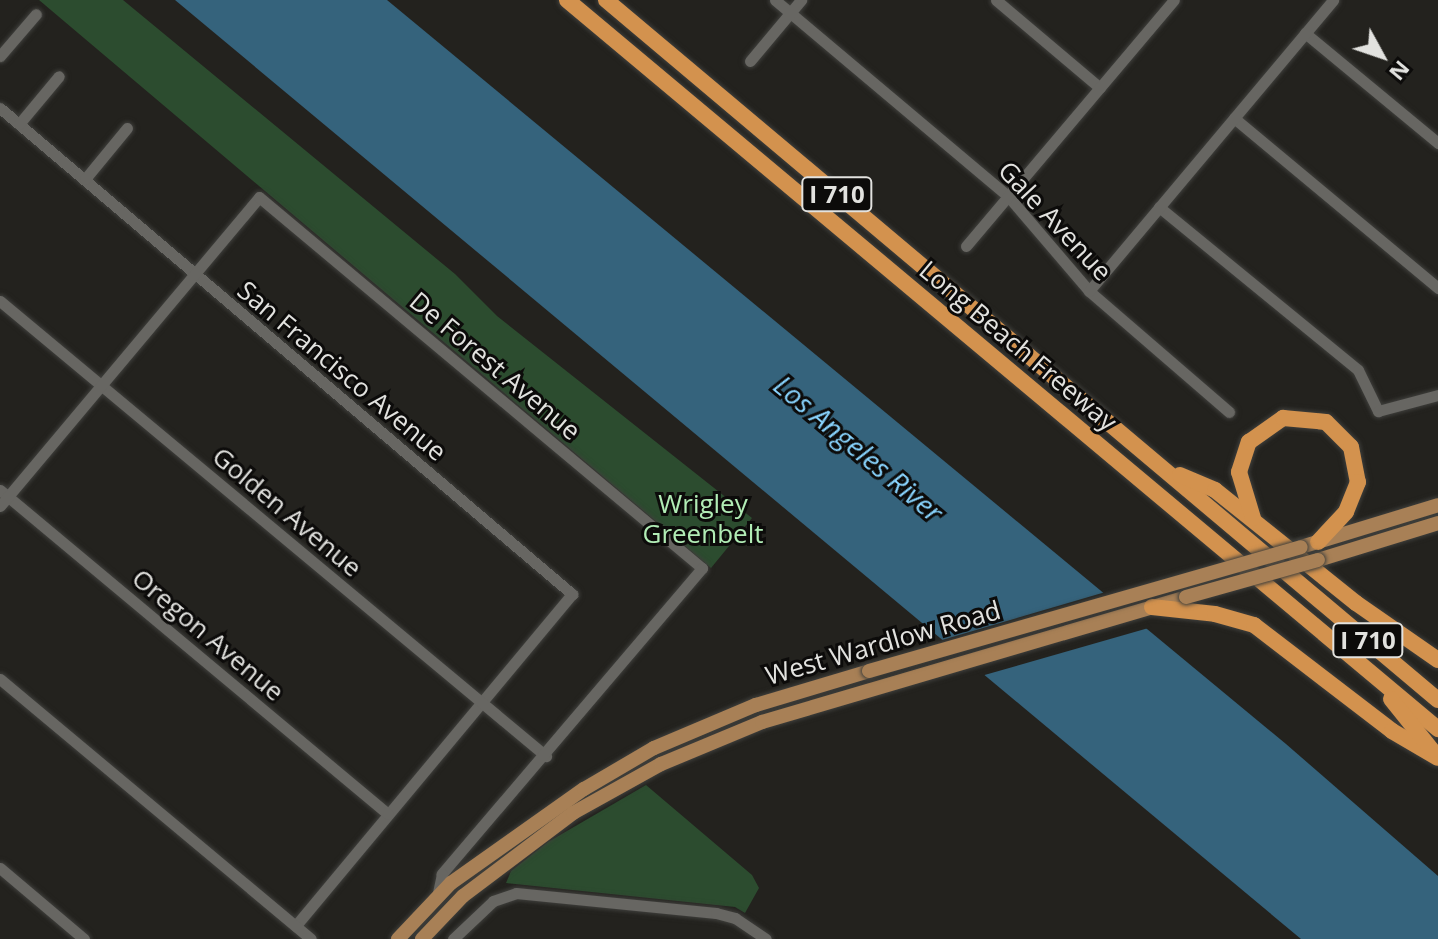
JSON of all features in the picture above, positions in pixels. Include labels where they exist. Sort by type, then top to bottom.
[{"type":"highway","name":"Long Beach Freeway","points":[[567,0],[1438,729]]},
{"type":"highway","name":"Long Beach Freeway","points":[[606,0],[1438,700]]},
{"type":"highway","points":[[1253,519],[1239,472],[1249,442],[1271,422],[1295,416],[1316,419],[1345,437],[1358,470],[1352,503],[1318,542]]},
{"type":"highway","points":[[1163,468],[1215,490],[1356,603],[1438,660]]},
{"type":"highway","points":[[1152,607],[1240,619],[1273,635],[1392,731],[1438,757]]},
{"type":"highway","points":[[1368,670],[1438,757]]},
{"type":"main road","name":"West Wardlow Road","points":[[398,939],[437,898],[584,789],[654,748],[756,705],[1438,505]]},
{"type":"main road","name":"West Wardlow Road","points":[[422,939],[463,896],[573,813],[636,778],[762,722],[1438,523]]},
{"type":"street","name":"Gale Avenue","points":[[775,0],[1008,196],[1089,291],[1229,412]]},
{"type":"street","points":[[750,61],[801,0]]},
{"type":"street","points":[[996,0],[1100,88]]},
{"type":"street","points":[[966,246],[1174,0]]},
{"type":"street","points":[[1089,291],[1333,0]]},
{"type":"street","points":[[0,56],[36,14]]},
{"type":"street","points":[[1305,33],[1438,143]]},
{"type":"street","points":[[19,124],[59,76]]},
{"type":"street","name":"San Francisco Avenue","points":[[0,108],[572,594],[482,703]]},
{"type":"street","points":[[1234,118],[1438,288]]},
{"type":"street","points":[[85,179],[127,128]]},
{"type":"street","name":"De Forest Avenue","points":[[195,275],[259,197],[702,568],[546,756]]},
{"type":"street","points":[[1159,207],[1358,370],[1378,411],[1438,395]]},
{"type":"street","points":[[3,498],[195,275]]},
{"type":"street","name":"Golden Avenue","points":[[0,301],[546,756]]},
{"type":"street","name":"Oregon Avenue","points":[[3,498],[388,814]]},
{"type":"street","points":[[0,679],[311,939]]},
{"type":"street","points":[[295,926],[482,703]]},
{"type":"street","points":[[437,898],[442,874],[546,756]]},
{"type":"street","points":[[0,868],[84,939]]},
{"type":"street","points":[[453,939],[503,895],[716,913],[735,918],[766,939]]},
{"type":"green space","name":"Wrigley Greenbelt","points":[[39,0],[123,0],[455,274],[497,316],[752,518],[711,568]]},
{"type":"green space","points":[[646,785],[752,875],[759,888],[745,913],[735,907],[506,883],[511,871],[548,842]]},
{"type":"water","name":"Los Angeles River","points":[[175,0],[387,0],[1286,744],[1438,876],[1438,939],[1301,939]]},
{"type":"pier","points":[[1109,591],[1152,627],[981,676],[939,641]]}]
